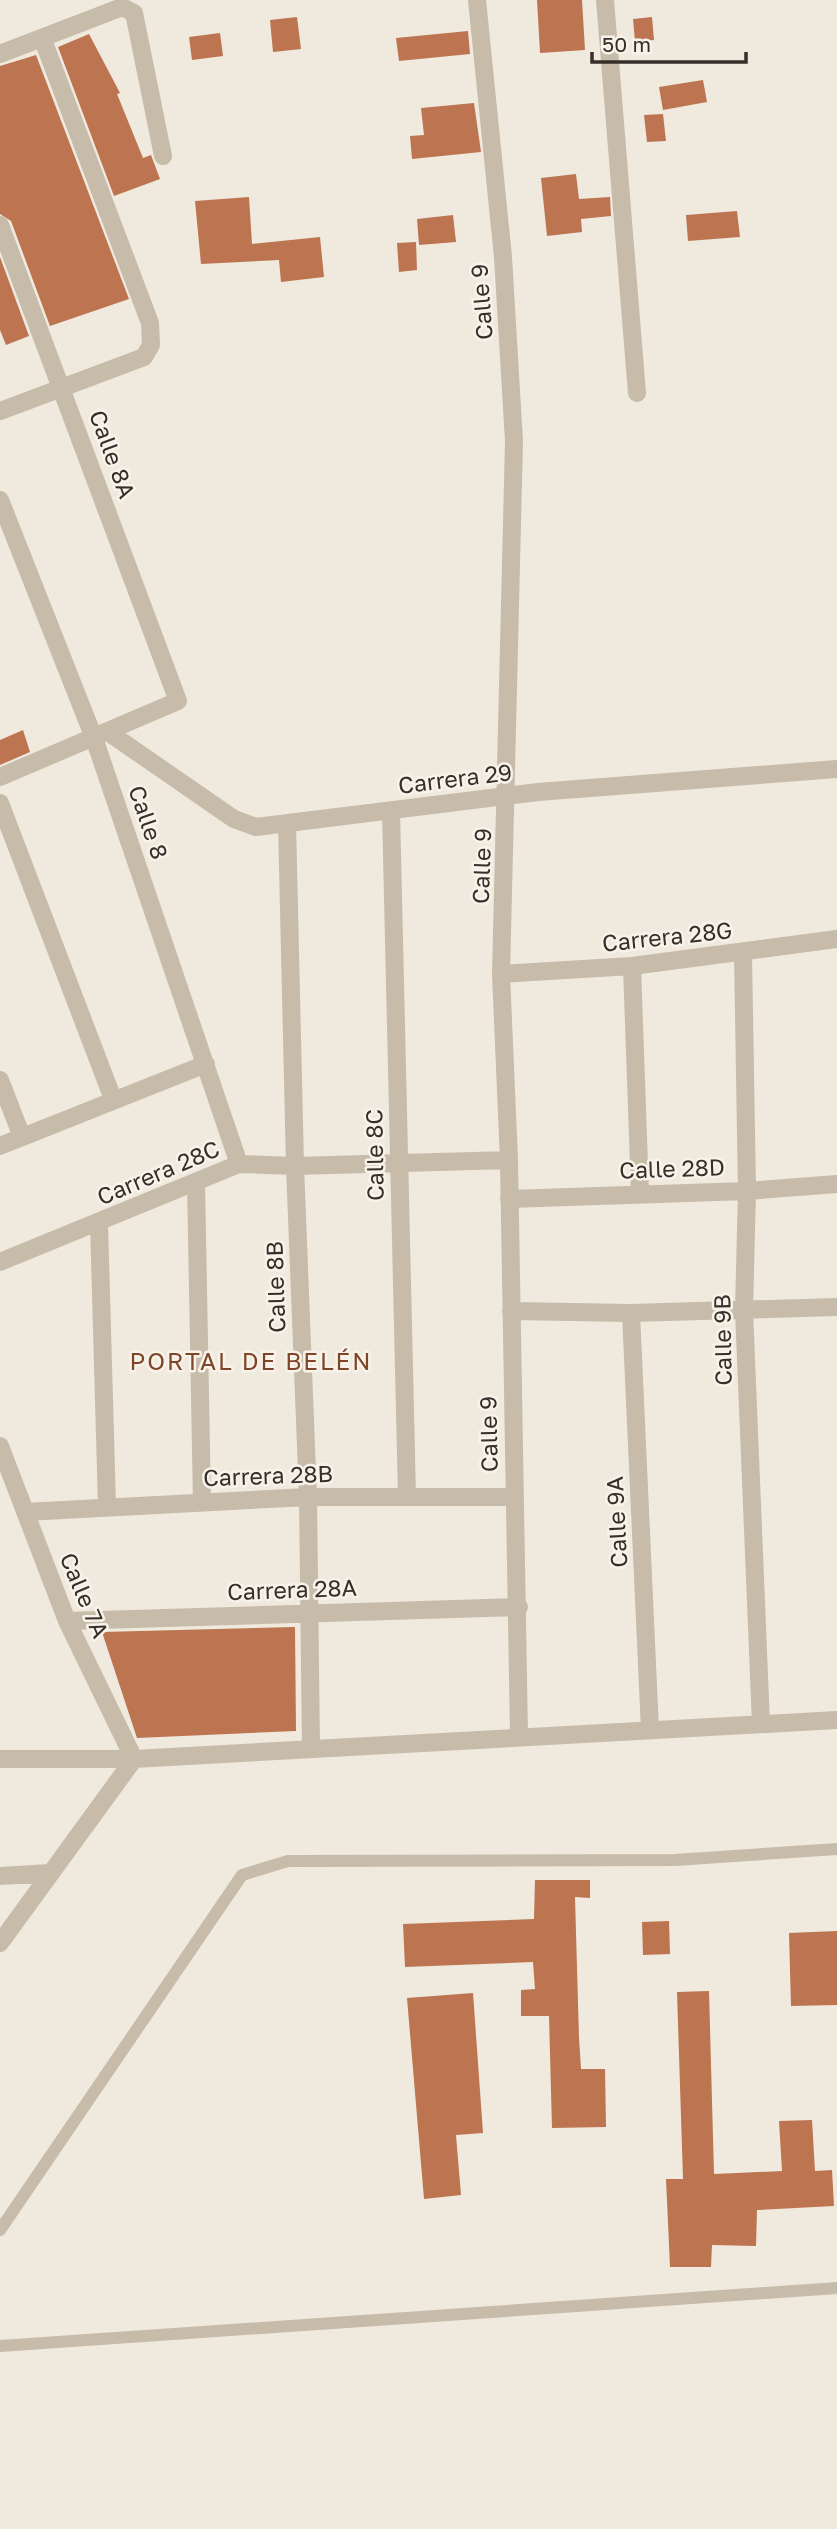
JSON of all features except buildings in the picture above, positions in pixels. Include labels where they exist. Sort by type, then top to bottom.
[{"type":"street","name":"Calle 9","points":[[477,0],[503,257],[514,441],[508,796],[501,974],[509,1160],[513,1497],[519,1607],[519,1736]]},
{"type":"street","points":[[605,0],[637,393]]},
{"type":"street","points":[[0,54],[43,40],[122,7],[134,13],[163,156]]},
{"type":"street","points":[[0,411],[144,356],[151,345],[150,323],[43,40]]},
{"type":"street","name":"Calle 8A","points":[[0,225],[178,701],[101,735]]},
{"type":"street","name":"Calle 8","points":[[0,500],[101,735],[239,1164]]},
{"type":"street","name":"Carrera 29","points":[[101,735],[234,819],[256,827],[508,796],[837,769]]},
{"type":"street","points":[[0,777],[101,735]]},
{"type":"street","points":[[0,803],[113,1099]]},
{"type":"street","name":"Calle 8C","points":[[391,811],[407,1497]]},
{"type":"street","name":"Calle 8B","points":[[287,823],[295,1166],[308,1497],[311,1749]]},
{"type":"street","name":"Carrera 28G","points":[[501,974],[632,966],[743,954],[837,939]]},
{"type":"street","name":"Calle 9B","points":[[743,954],[747,1191],[744,1310],[761,1724]]},
{"type":"street","points":[[632,966],[640,1194]]},
{"type":"street","points":[[0,1146],[206,1064]]},
{"type":"street","points":[[0,1080],[22,1137]]},
{"type":"street","name":"Carrera 28C","points":[[0,1262],[239,1164],[295,1166],[509,1160]]},
{"type":"street","points":[[196,1183],[202,1502]]},
{"type":"street","name":"Calle 28D","points":[[509,1199],[747,1191],[837,1184]]},
{"type":"street","points":[[99,1223],[107,1506]]},
{"type":"street","points":[[511,1311],[631,1312],[837,1307]]},
{"type":"street","name":"Calle 9A","points":[[631,1312],[650,1730]]},
{"type":"street","name":"Calle 7A","points":[[1,1454],[67,1621],[134,1759]]},
{"type":"street","name":"Carrera 28B","points":[[25,1512],[308,1497],[513,1497]]},
{"type":"street","name":"Carrera 28A","points":[[67,1621],[519,1607]]},
{"type":"street","points":[[0,1759],[134,1759],[837,1720]]},
{"type":"street","points":[[0,1943],[134,1759]]},
{"type":"street","points":[[0,1876],[50,1873]]},
{"type":"lane","points":[[0,2230],[242,1875],[288,1861],[676,1860],[837,1849]]},
{"type":"lane","points":[[0,2346],[837,2288]]},
{"type":"district","name":"PORTAL DE BELÉN","points":[[251,1360]]}]
